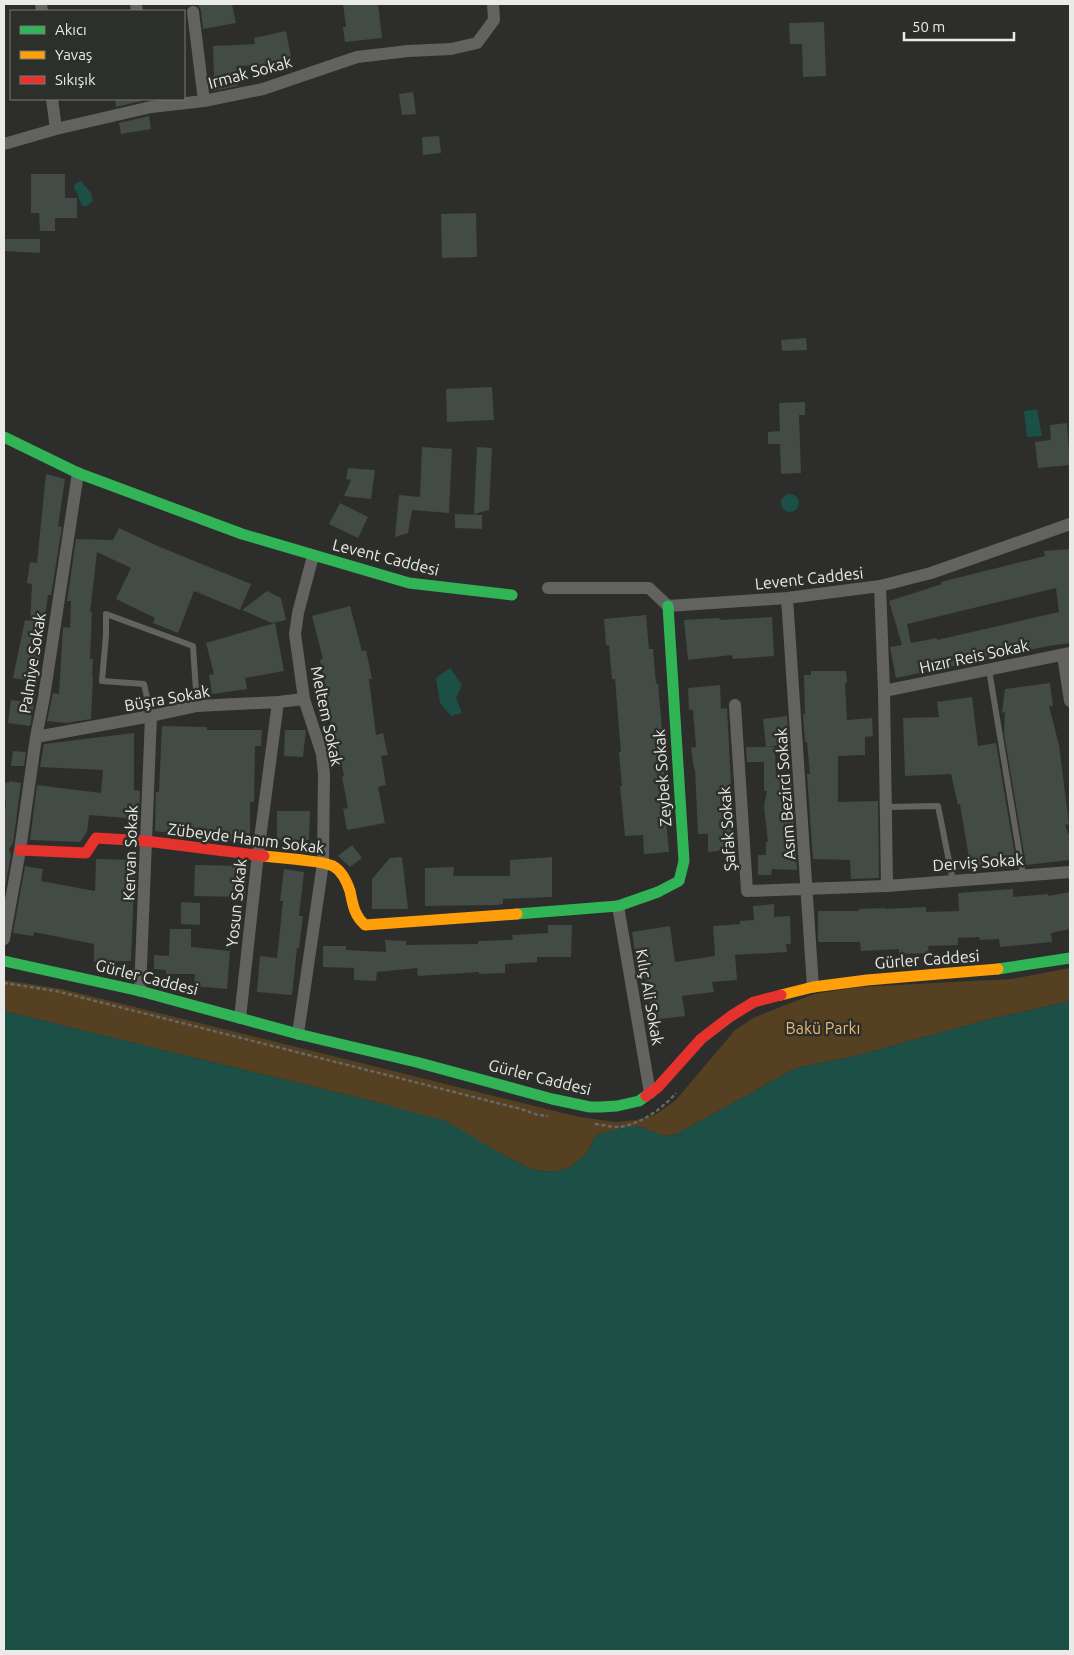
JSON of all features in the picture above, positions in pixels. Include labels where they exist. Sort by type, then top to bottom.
[{"type":"street","name":"Irmak Sokak","points":[[4,144],[151,103],[204,101],[264,89],[357,57],[408,51],[451,49],[477,43],[494,20],[493,4]]},
{"type":"street","points":[[193,12],[204,101]]},
{"type":"street","points":[[52,100],[56,129]]},
{"type":"street","points":[[7,441],[78,473]]},
{"type":"street","name":"Levent Caddesi","points":[[78,473],[242,534],[409,583],[512,595]]},
{"type":"street","name":"Palmiye Sokak","points":[[4,939],[20,850],[78,473]]},
{"type":"street","name":"Levent Caddesi","points":[[668,606],[787,598],[880,586],[931,573],[1070,524]]},
{"type":"street","name":"Meltem Sokak","points":[[298,1034],[323,863],[324,774],[322,754],[304,699],[295,634],[298,614],[313,556]]},
{"type":"street","points":[[880,586],[888,886]]},
{"type":"street","points":[[548,588],[649,588],[668,606]]},
{"type":"street","name":"Asım Bezirci Sokak","points":[[787,598],[813,987]]},
{"type":"street","name":"Zeybek Sokak","points":[[618,906],[658,892],[680,881],[684,861],[668,606]]},
{"type":"street","points":[[1067,654],[1070,701]]},
{"type":"street","name":"Hızır Reis Sokak","points":[[884,691],[1067,654]]},
{"type":"street","name":"Büşra Sokak","points":[[36,737],[197,706],[304,699]]},
{"type":"street","name":"Yosun Sokak","points":[[240,1018],[258,854],[278,702]]},
{"type":"street","name":"Şafak Sokak","points":[[735,705],[748,891],[808,890]]},
{"type":"street","name":"Kervan Sokak","points":[[140,991],[151,716]]},
{"type":"street","name":"Zübeyde Hanım Sokak","points":[[20,850],[86,853],[96,838],[146,841],[323,863],[333,866],[342,874],[348,885],[356,918],[365,926],[618,906]]},
{"type":"street","name":"Derviş Sokak","points":[[808,890],[1070,872]]},
{"type":"street","name":"Kılıç Ali Sokak","points":[[618,906],[650,1093]]},
{"type":"street","name":"Gürler Caddesi","points":[[4,961],[140,991],[298,1034],[590,1107],[617,1106],[639,1101],[658,1087],[701,1039],[731,1016],[754,1002],[813,987],[867,980],[1003,969],[1070,958]]},
{"type":"lane","points":[[151,716],[144,684],[102,681],[106,614],[193,646],[197,706]]},
{"type":"lane","points":[[989,670],[1023,875]]},
{"type":"lane","points":[[886,807],[938,806],[953,881]]},
{"type":"path","points":[[4,983],[56,991],[512,1106],[538,1115],[551,1116]]},
{"type":"path","points":[[594,1124],[618,1127],[631,1124],[655,1112],[670,1100],[682,1086]]},
{"type":"green space","name":"Bakü Parkı","points":[[1070,968],[1070,1001],[990,1019],[855,1056],[796,1068],[677,1134],[664,1136],[639,1126],[596,1135],[587,1153],[571,1167],[554,1172],[533,1170],[503,1155],[380,1103],[4,1011],[4,980],[62,989],[579,1117],[615,1122],[638,1120],[655,1115],[676,1100],[735,1030],[755,1017],[814,994],[859,987],[1012,979]]},
{"type":"shaded area","points":[[81,181],[91,193],[93,201],[87,206],[81,204],[74,189],[75,184]]},
{"type":"shaded area","points":[[1037,409],[1042,436],[1027,437],[1024,411]]},
{"type":"shaded area","points":[[790,494],[796,497],[799,503],[796,509],[790,512],[784,509],[781,503],[784,497]]},
{"type":"shaded area","points":[[450,668],[462,685],[456,698],[462,713],[451,716],[440,703],[436,678]]},
{"type":"shaded area","points":[[1070,1001],[1070,1651],[4,1651],[4,1011],[380,1103],[446,1121],[503,1155],[533,1170],[554,1172],[571,1167],[587,1153],[596,1135],[624,1127],[639,1126],[664,1136],[677,1134],[796,1068],[855,1056],[990,1019]]},
{"type":"building","points":[[198,4],[232,4],[236,23],[203,29],[201,11]]},
{"type":"building","points":[[343,4],[378,4],[382,38],[345,42],[343,27],[346,27]]},
{"type":"building","points":[[824,22],[826,76],[803,77],[802,44],[790,44],[789,23]]},
{"type":"building","points":[[286,31],[292,62],[261,69],[260,65],[236,66],[238,86],[213,91],[213,46],[255,44],[254,38]]},
{"type":"building","points":[[413,92],[416,114],[402,115],[399,94]]},
{"type":"building","points":[[115,100],[141,100],[141,101],[116,107]]},
{"type":"building","points":[[149,116],[151,129],[121,134],[119,123]]},
{"type":"building","points":[[439,136],[441,153],[423,155],[422,137]]},
{"type":"building","points":[[31,174],[65,174],[65,198],[77,198],[77,218],[55,218],[55,231],[40,231],[39,213],[31,213]]},
{"type":"building","points":[[476,213],[477,257],[442,258],[441,214]]},
{"type":"building","points":[[4,239],[40,239],[40,253],[4,251]]},
{"type":"building","points":[[806,338],[807,350],[782,351],[781,340]]},
{"type":"building","points":[[492,387],[494,420],[447,422],[446,389]]},
{"type":"building","points":[[805,402],[805,415],[799,415],[801,473],[781,474],[780,444],[768,444],[768,432],[780,431],[779,403]]},
{"type":"building","points":[[1067,423],[1070,465],[1038,468],[1035,442],[1051,440],[1050,425]]},
{"type":"building","points":[[422,447],[452,449],[449,513],[412,510],[408,533],[395,537],[399,495],[420,497]]},
{"type":"building","points":[[477,447],[492,448],[489,510],[474,514]]},
{"type":"building","points":[[348,468],[375,470],[371,499],[344,496],[351,480],[346,479]]},
{"type":"building","points":[[46,474],[65,479],[58,526],[62,527],[51,595],[48,595],[30,726],[8,723],[11,700],[25,702],[26,680],[13,678],[25,620],[30,621],[32,584],[27,583],[30,562],[37,563]]},
{"type":"building","points":[[340,503],[368,517],[358,538],[329,524]]},
{"type":"building","points":[[455,514],[482,515],[482,529],[455,528]]},
{"type":"building","points":[[119,528],[251,584],[240,610],[194,591],[178,633],[153,623],[155,618],[116,599],[131,568],[97,552],[90,612],[92,612],[90,659],[93,659],[91,719],[66,723],[47,721],[53,693],[59,694],[63,627],[70,628],[71,601],[67,601],[76,539],[113,540]]},
{"type":"building","points":[[1070,549],[1070,643],[896,678],[890,647],[902,645],[889,601],[942,584],[941,582],[1045,556],[1044,551]],"holes":[[[1056,588],[1059,612],[937,640],[937,638],[911,643],[907,624]]]},
{"type":"building","points":[[267,591],[281,598],[286,620],[272,623],[242,610]]},
{"type":"building","points":[[350,606],[362,651],[366,650],[372,679],[369,679],[376,735],[383,733],[388,755],[381,756],[386,785],[378,787],[385,823],[347,830],[343,809],[348,808],[342,777],[344,776],[334,731],[332,732],[327,692],[320,660],[323,659],[312,616]]},
{"type":"building","points":[[646,615],[649,649],[653,649],[656,684],[658,683],[663,741],[661,741],[664,775],[662,775],[669,852],[644,854],[643,835],[625,836],[620,786],[622,786],[619,752],[621,752],[615,679],[612,679],[609,645],[606,645],[604,619]]},
{"type":"building","points":[[772,617],[774,656],[733,659],[732,655],[688,660],[684,620]]},
{"type":"building","points":[[275,623],[284,671],[245,678],[247,689],[212,694],[209,675],[214,674],[206,643]]},
{"type":"building","points":[[811,671],[846,671],[847,720],[872,718],[873,736],[865,737],[865,755],[838,756],[838,802],[878,801],[879,878],[851,879],[850,860],[813,859],[807,774],[810,774],[803,714],[805,714],[804,675],[811,675]]},
{"type":"building","points":[[1050,683],[1053,706],[1049,706],[1059,745],[1069,824],[1065,825],[1070,838],[1070,860],[1026,865],[1004,733],[1005,712],[1002,713],[1005,689]]},
{"type":"building","points":[[720,685],[721,709],[727,708],[732,834],[735,834],[736,849],[708,852],[708,834],[698,834],[695,769],[691,748],[696,747],[693,710],[689,710],[688,688]]},
{"type":"building","points":[[972,697],[978,746],[996,743],[1016,862],[971,870],[960,804],[958,805],[951,774],[905,776],[903,718],[939,717],[937,702]]},
{"type":"building","points":[[787,716],[789,744],[766,747],[763,719]]},
{"type":"building","points":[[162,726],[207,727],[207,730],[262,730],[261,746],[255,746],[254,802],[250,802],[250,843],[155,831],[156,792],[159,792]]},
{"type":"building","points":[[285,730],[306,730],[303,757],[284,756]]},
{"type":"building","points":[[134,733],[134,790],[140,791],[139,819],[89,815],[87,832],[80,842],[30,840],[37,785],[101,793],[103,770],[40,767],[44,744]]},
{"type":"building","points":[[746,747],[775,747],[776,774],[791,774],[797,870],[772,869],[771,875],[758,875],[758,855],[766,855],[766,842],[768,842],[764,806],[767,791],[764,791],[764,762],[747,762]]},
{"type":"building","points":[[13,751],[26,752],[24,766],[11,766]]},
{"type":"building","points":[[9,781],[21,783],[13,843],[9,849],[11,855],[4,894],[4,819],[6,801],[4,801],[4,782],[9,783]]},
{"type":"building","points":[[277,811],[310,811],[309,840],[277,840]]},
{"type":"building","points":[[352,845],[362,858],[350,867],[338,856]]},
{"type":"building","points":[[402,857],[408,909],[372,909],[372,879],[390,858]]},
{"type":"building","points":[[552,857],[552,897],[503,899],[503,904],[496,905],[425,906],[425,868],[454,867],[453,876],[510,876],[510,860]]},
{"type":"building","points":[[96,859],[135,860],[131,961],[94,962],[94,944],[34,932],[33,936],[13,933],[25,866],[43,869],[41,881],[95,891]]},
{"type":"building","points":[[195,865],[246,866],[245,897],[194,896]]},
{"type":"building","points":[[284,869],[304,872],[299,916],[303,916],[299,948],[297,948],[292,995],[257,992],[260,956],[277,958],[283,901],[280,901]]},
{"type":"building","points":[[1013,889],[1013,897],[1048,894],[1048,896],[1070,892],[1070,929],[1051,933],[1052,942],[1000,947],[999,939],[980,940],[979,937],[958,938],[958,945],[928,946],[929,953],[899,954],[899,949],[861,951],[860,942],[818,942],[818,911],[859,911],[859,909],[926,907],[926,912],[959,911],[958,893]]},
{"type":"building","points":[[181,902],[200,903],[200,925],[181,924]]},
{"type":"building","points":[[774,904],[774,917],[790,916],[791,944],[786,944],[787,952],[735,955],[737,980],[712,982],[714,992],[682,996],[685,1016],[652,1020],[646,979],[639,980],[632,932],[670,926],[675,962],[715,956],[713,926],[740,924],[740,921],[754,920],[753,906]]},
{"type":"building","points":[[548,925],[572,925],[571,957],[537,957],[537,962],[505,964],[505,973],[479,974],[479,972],[418,976],[417,968],[377,972],[376,981],[354,980],[354,968],[323,967],[323,946],[346,946],[346,950],[386,952],[385,940],[406,941],[406,945],[478,944],[478,941],[513,940],[512,935],[548,933]]},
{"type":"building","points":[[170,929],[191,929],[191,947],[230,951],[227,989],[194,986],[195,974],[166,974],[166,970],[154,969],[154,955],[169,956]]},
{"type":"traffic: fast","points":[[4,437],[78,473],[242,534],[409,583],[512,595]]},
{"type":"traffic: fast","points":[[517,914],[618,906],[658,892],[679,881],[684,861],[668,606]]},
{"type":"traffic: fast","points":[[998,969],[1070,958]]},
{"type":"traffic: fast","points":[[4,961],[140,991],[298,1034],[590,1107],[617,1106],[639,1101],[646,1096]]},
{"type":"traffic: slow","points":[[264,856],[319,862],[336,868],[346,880],[356,914],[365,925],[517,914]]},
{"type":"traffic: slow","points":[[781,995],[813,987],[867,980],[998,969]]},
{"type":"traffic: jam","points":[[20,850],[86,853],[96,838],[146,841],[264,856]]},
{"type":"traffic: jam","points":[[646,1096],[658,1087],[701,1039],[731,1016],[754,1002],[781,995]]}]
